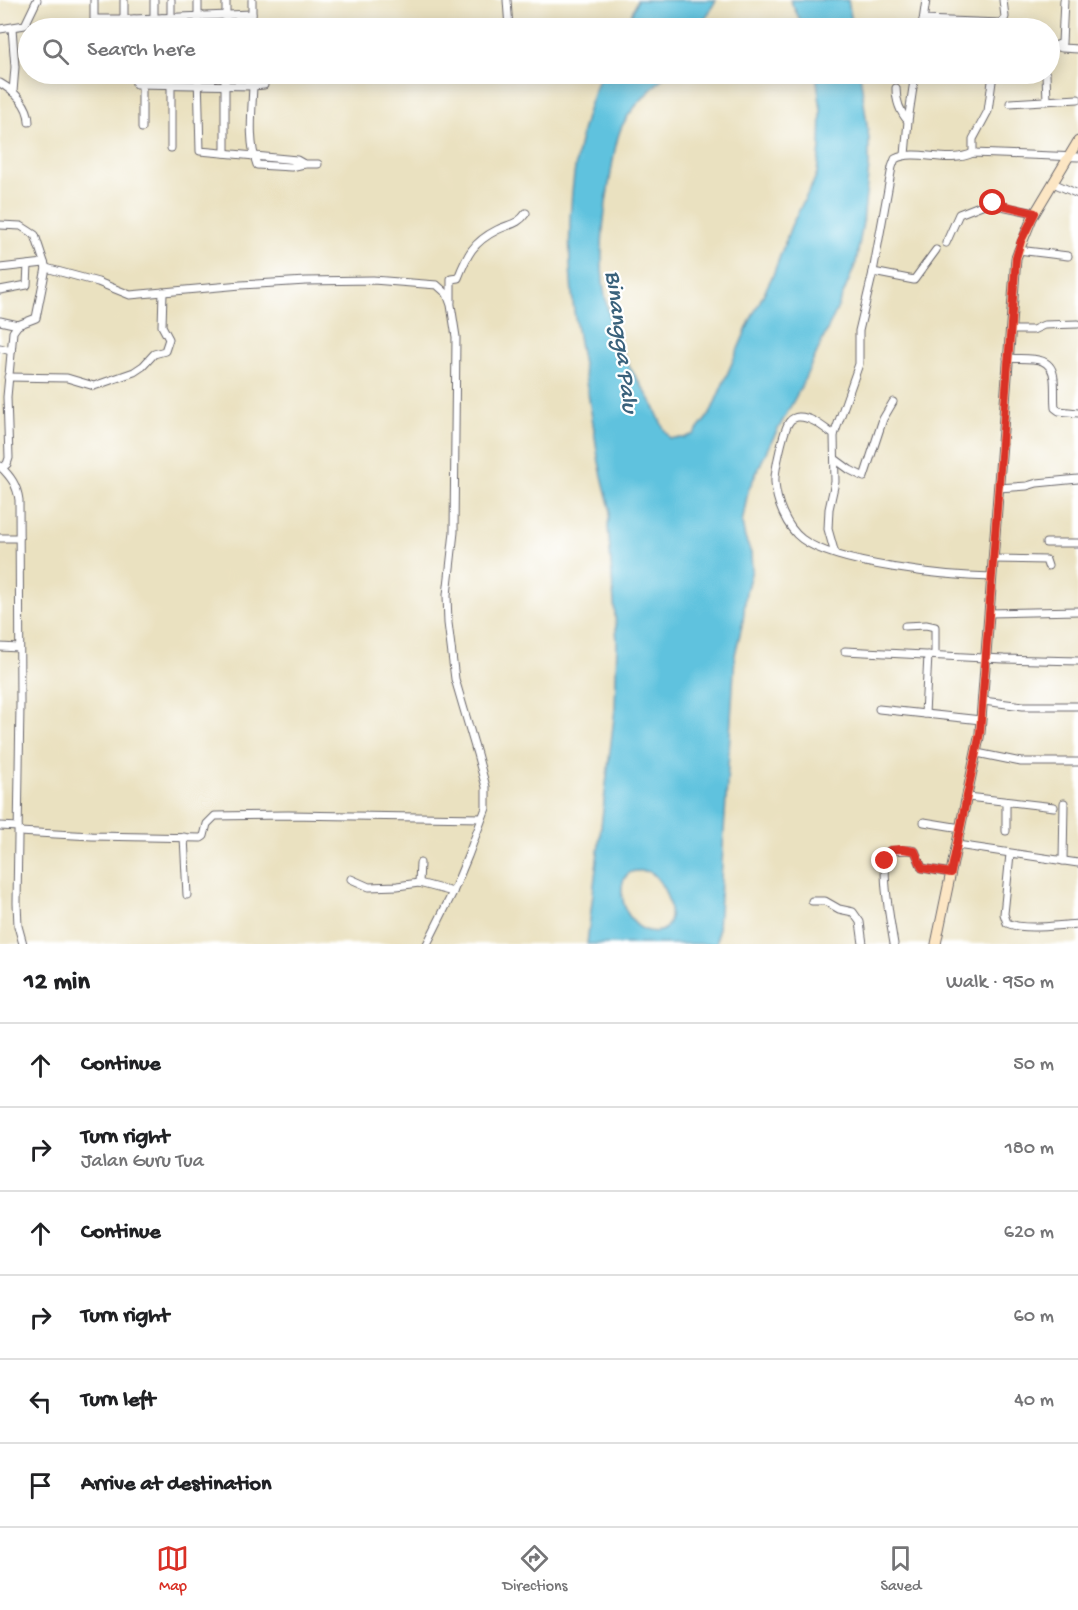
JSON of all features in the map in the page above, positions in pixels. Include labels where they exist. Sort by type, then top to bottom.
[{"type":"main road","points":[[936,944],[977,753],[981,720],[1007,358],[1018,250],[1035,213],[1053,183],[1074,156],[1078,141]]},
{"type":"street","points":[[28,18],[37,0]]},
{"type":"street","points":[[94,0],[94,18]]},
{"type":"street","points":[[124,0],[124,18]]},
{"type":"street","points":[[154,0],[154,18]]},
{"type":"street","points":[[171,0],[171,18]]},
{"type":"street","points":[[198,0],[198,16]]},
{"type":"street","points":[[226,0],[226,15]]},
{"type":"street","points":[[252,0],[252,18]]},
{"type":"street","points":[[507,0],[508,18]]},
{"type":"street","points":[[923,18],[926,0]]},
{"type":"street","points":[[1003,0],[1005,18]]},
{"type":"street","points":[[1060,43],[1062,43],[1064,0]]},
{"type":"street","points":[[162,18],[252,14]]},
{"type":"street","points":[[0,29],[18,27]]},
{"type":"street","points":[[12,28],[15,67],[13,92]]},
{"type":"street","points":[[1060,47],[1078,49]]},
{"type":"street","points":[[0,83],[13,92],[28,110],[29,122]]},
{"type":"street","points":[[136,84],[253,86],[264,84]]},
{"type":"street","points":[[142,84],[142,128]]},
{"type":"street","points":[[170,84],[171,148]]},
{"type":"street","points":[[904,155],[914,84]]},
{"type":"street","points":[[973,153],[974,139],[988,111],[992,84]]},
{"type":"street","points":[[1046,84],[1047,101]]},
{"type":"street","points":[[198,85],[200,151],[253,155]]},
{"type":"street","points":[[225,85],[225,153]]},
{"type":"street","points":[[253,86],[251,120],[253,155],[257,165],[291,167],[318,164]]},
{"type":"street","points":[[896,88],[899,109],[908,121]]},
{"type":"street","points":[[1010,103],[1078,99]]},
{"type":"street","points":[[835,554],[828,529],[835,482],[834,435],[859,364],[859,331],[873,272],[891,168],[895,159],[904,155],[960,158],[973,153],[1074,156]]},
{"type":"street","points":[[1053,183],[1078,194]]},
{"type":"street","points":[[946,243],[959,214],[974,210],[985,203],[1035,213]]},
{"type":"street","points":[[427,944],[453,892],[486,808],[486,787],[455,679],[448,623],[447,596],[454,532],[456,436],[456,337],[451,305],[452,279],[458,278],[471,249],[497,230],[520,221],[526,213]]},
{"type":"street","points":[[0,225],[21,226],[35,235],[45,266],[36,318],[18,325],[0,321]]},
{"type":"street","points":[[873,272],[914,280],[936,250]]},
{"type":"street","points":[[1018,250],[1068,256]]},
{"type":"street","points":[[0,290],[26,286],[28,284],[28,265]]},
{"type":"street","points":[[0,268],[45,266],[98,282],[130,295],[295,281],[374,280],[437,285],[447,294],[451,305]]},
{"type":"street","points":[[8,377],[67,378],[94,386],[134,372],[154,354],[165,351],[168,347],[169,339],[162,326],[163,292]]},
{"type":"street","points":[[1010,330],[1033,330],[1044,325],[1078,324]]},
{"type":"street","points":[[18,325],[14,332],[8,377],[9,458],[7,464],[1,467],[17,488],[19,538],[18,912],[23,944]]},
{"type":"street","points":[[0,348],[11,351]]},
{"type":"street","points":[[1007,358],[1048,363],[1053,369],[1055,408],[1059,411],[1078,413]]},
{"type":"street","points":[[835,459],[864,477],[883,419],[893,402]]},
{"type":"street","points":[[834,435],[816,422],[798,417],[790,420],[780,450],[775,482],[778,501],[794,532],[809,543],[835,554],[951,575],[992,577]]},
{"type":"street","points":[[998,488],[1078,479]]},
{"type":"street","points":[[0,538],[19,538]]},
{"type":"street","points":[[1046,543],[1078,543]]},
{"type":"street","points":[[993,559],[1046,560],[1048,566]]},
{"type":"street","points":[[989,613],[1078,611]]},
{"type":"street","points":[[905,626],[935,627],[925,714]]},
{"type":"street","points":[[0,647],[19,648]]},
{"type":"street","points":[[845,651],[1078,661]]},
{"type":"street","points":[[982,701],[1023,706],[1078,706]]},
{"type":"street","points":[[879,708],[981,720]]},
{"type":"street","points":[[977,753],[1021,762],[1078,762]]},
{"type":"street","points":[[968,797],[1054,807]]},
{"type":"street","points":[[1006,803],[1006,831]]},
{"type":"street","points":[[1063,861],[1064,803]]},
{"type":"street","points":[[0,826],[19,830],[92,836],[201,838],[204,836],[207,824],[215,816],[482,818]]},
{"type":"street","points":[[924,822],[961,828]]},
{"type":"street","points":[[184,837],[187,895]]},
{"type":"street","points":[[957,845],[1078,863]]},
{"type":"street","points":[[894,944],[886,881],[885,861],[889,851],[911,850],[916,853],[922,868],[951,873]]},
{"type":"street","points":[[1010,854],[1004,914],[1007,923],[1032,926],[1078,924]]},
{"type":"street","points":[[419,883],[420,863]]},
{"type":"street","points":[[351,879],[369,887],[419,883],[453,892]]},
{"type":"street","points":[[812,901],[825,901],[839,909],[852,912],[860,922],[863,944]]},
{"type":"water","points":[[637,0],[716,0],[706,18],[630,18]]},
{"type":"water","points":[[790,0],[848,0],[851,18],[799,18]]},
{"type":"water","points":[[597,84],[656,84],[631,111],[619,133],[605,207],[602,273],[609,315],[625,358],[670,438],[684,438],[694,434],[710,414],[750,321],[773,275],[791,226],[817,173],[821,110],[817,84],[861,84],[869,139],[869,167],[856,263],[800,389],[748,491],[742,523],[751,553],[752,570],[735,655],[717,944],[587,944],[615,709],[617,641],[608,526],[610,508],[598,458],[571,281],[572,191],[582,131]],"holes":[[[631,872],[650,872],[665,891],[670,909],[668,925],[656,932],[641,928],[633,922],[622,894],[625,877]]]},
{"type":"route","points":[[885,861],[890,850],[911,850],[915,851],[922,868],[951,873],[977,753],[1016,258],[1021,241],[1035,213],[993,203]]},
{"type":"water label","name":"Binangga Palu","points":[[620,342]]}]
